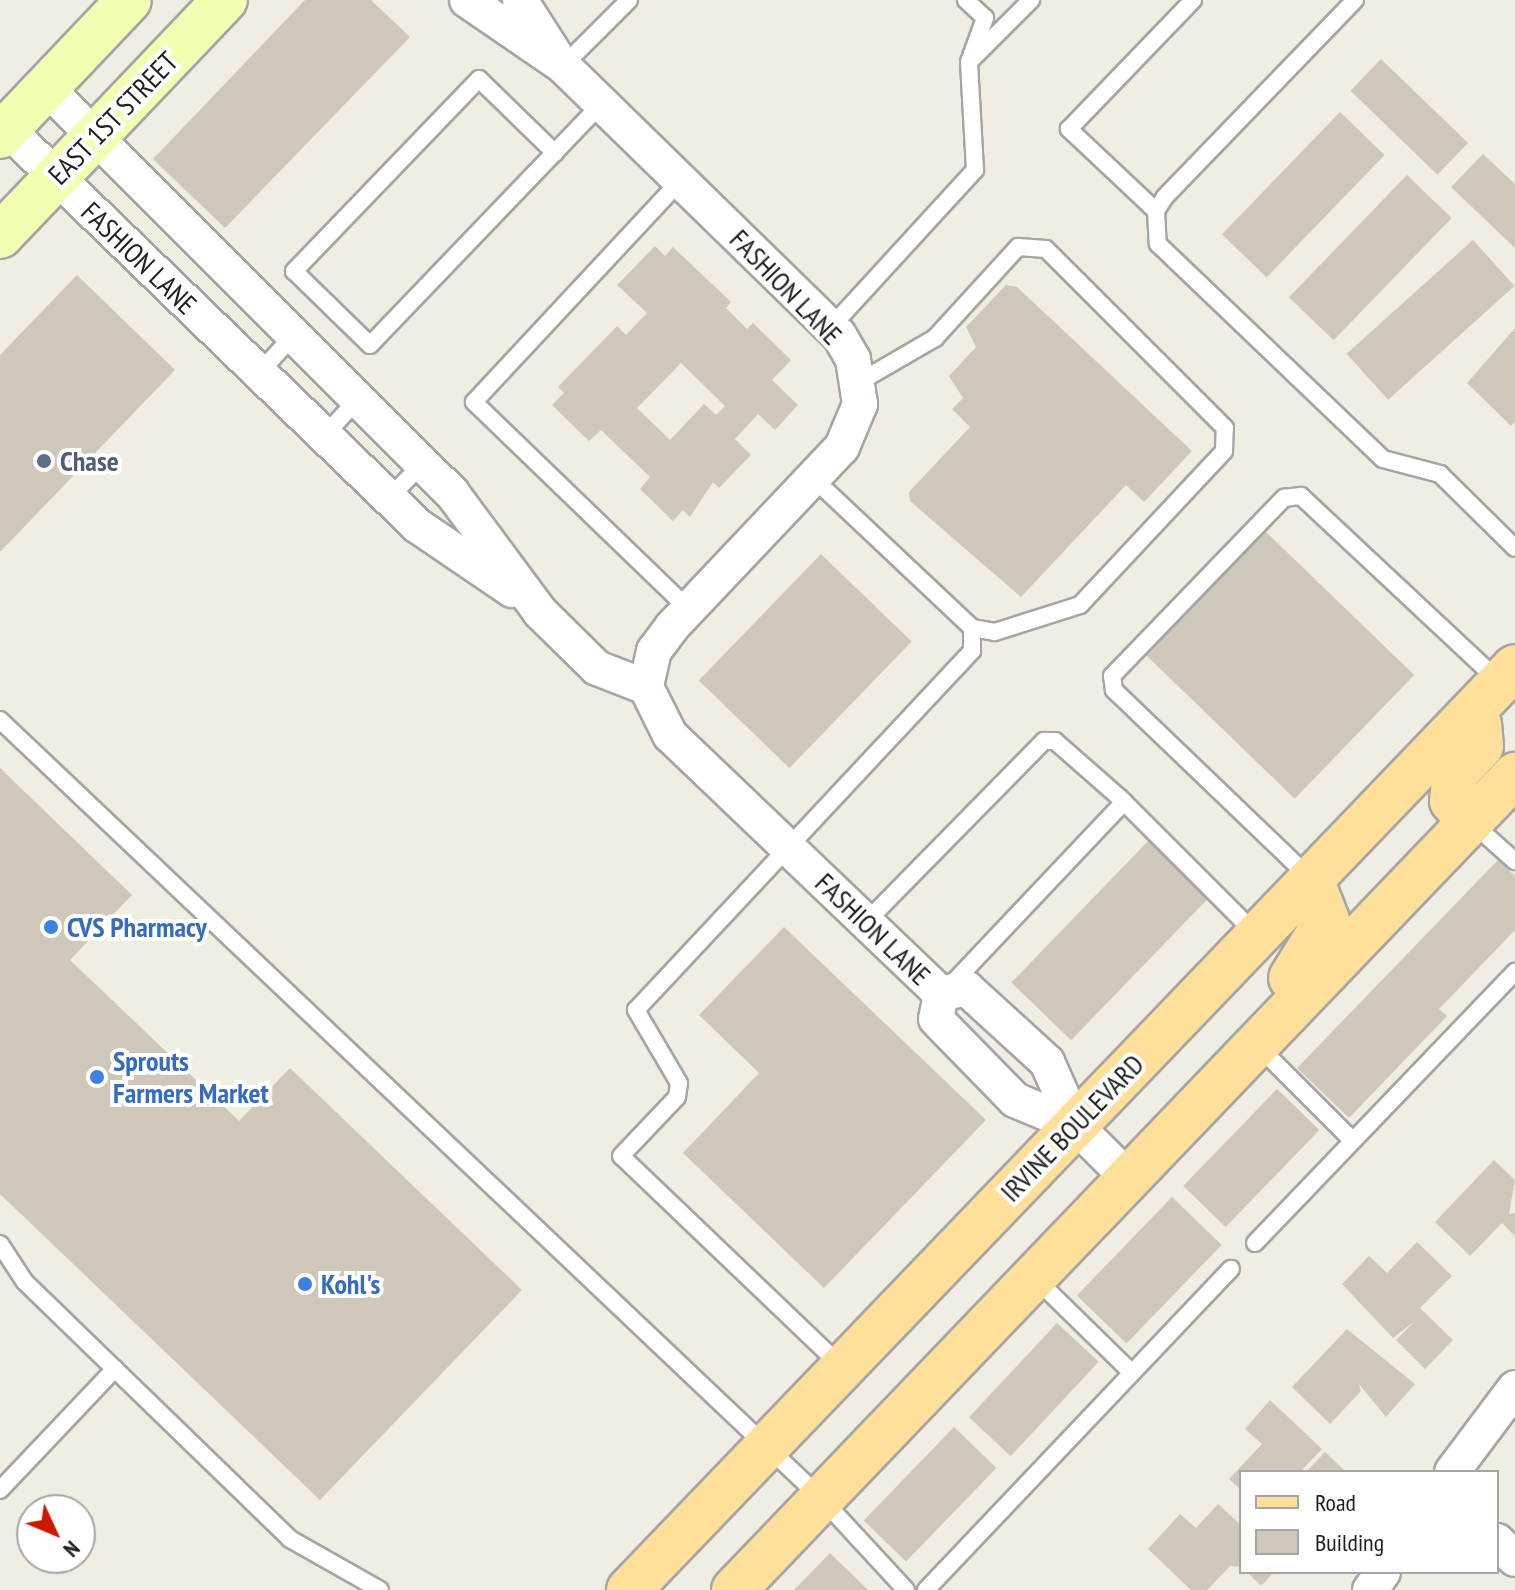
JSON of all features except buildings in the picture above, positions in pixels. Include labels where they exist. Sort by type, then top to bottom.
[{"type":"main road","points":[[3,133],[129,0]]},
{"type":"main road","name":"EAST 1ST STREET","points":[[0,236],[225,0]]},
{"type":"main road","points":[[1469,821],[1452,801],[1455,774],[1481,746],[1497,685]]},
{"type":"main road","name":"IRVINE BOULEVARD","points":[[629,1590],[1497,685]]},
{"type":"main road","points":[[734,1590],[1515,775]]},
{"type":"main road","points":[[1257,1044],[1327,920],[1311,879]]},
{"type":"street","name":"FASHION LANE","points":[[467,0],[563,66],[602,103],[831,327],[859,382]]},
{"type":"street","name":"FASHION LANE","points":[[520,0],[563,66]]},
{"type":"street","name":"FASHION LANE","points":[[46,88],[423,463],[529,601],[597,668],[646,687],[670,735],[941,994]]},
{"type":"street","name":"FASHION LANE","points":[[3,133],[56,178],[389,498],[529,601]]},
{"type":"street","points":[[646,687],[654,651],[688,609],[813,478],[852,427],[859,382]]},
{"type":"street","name":"FASHION LANE","points":[[941,994],[966,988],[1047,1062],[1075,1125],[1128,1178]]},
{"type":"street","name":"FASHION LANE","points":[[941,994],[936,1019],[1015,1100],[1075,1125]]},
{"type":"street","points":[[1454,1470],[1515,1388]]},
{"type":"street","points":[[1499,1543],[1515,1559]]},
{"type":"lane","points":[[563,66],[629,0]]},
{"type":"lane","points":[[831,327],[975,170],[969,62],[985,18],[966,0]]},
{"type":"lane","points":[[969,62],[1031,0]]},
{"type":"lane","points":[[1193,0],[1069,129],[1156,211],[1158,244],[1383,459],[1440,474],[1515,548]]},
{"type":"lane","points":[[1156,211],[1355,0]]},
{"type":"lane","points":[[555,153],[479,79],[294,271],[370,345],[555,153],[602,103]]},
{"type":"lane","points":[[680,181],[474,402],[688,609]]},
{"type":"lane","points":[[813,478],[972,628],[995,632],[1080,605],[1224,451],[1225,428],[1046,249],[1018,247],[935,338],[859,382]]},
{"type":"lane","points":[[259,373],[293,336]]},
{"type":"lane","points":[[324,436],[358,399]]},
{"type":"lane","points":[[389,498],[423,463]]},
{"type":"lane","points":[[1311,879],[1114,690],[1112,676],[1284,498],[1301,496],[1497,685]]},
{"type":"lane","points":[[842,1367],[621,1156],[677,1097],[679,1083],[636,1010],[972,651],[972,628]]},
{"type":"lane","points":[[0,720],[821,1498],[906,1590]]},
{"type":"lane","points":[[866,922],[1044,741],[1055,741],[1124,802],[1257,935]]},
{"type":"lane","points":[[941,994],[1124,802]]},
{"type":"lane","points":[[1469,821],[1515,861]]},
{"type":"lane","points":[[1255,1243],[1515,972]]},
{"type":"lane","points":[[1257,1044],[1352,1140]]},
{"type":"lane","points":[[0,1244],[25,1282],[290,1539],[380,1590]]},
{"type":"lane","points":[[926,1590],[1231,1269]]},
{"type":"lane","points":[[1033,1277],[1132,1373]]},
{"type":"lane","points":[[0,1490],[115,1369]]},
{"type":"place","name":"Chase","points":[[44,461]]},
{"type":"place","name":"CVS Pharmacy","points":[[51,927]]},
{"type":"place","name":"Sprouts Farmers Market","points":[[97,1077]]},
{"type":"place","name":"Kohl's","points":[[305,1284]]}]
